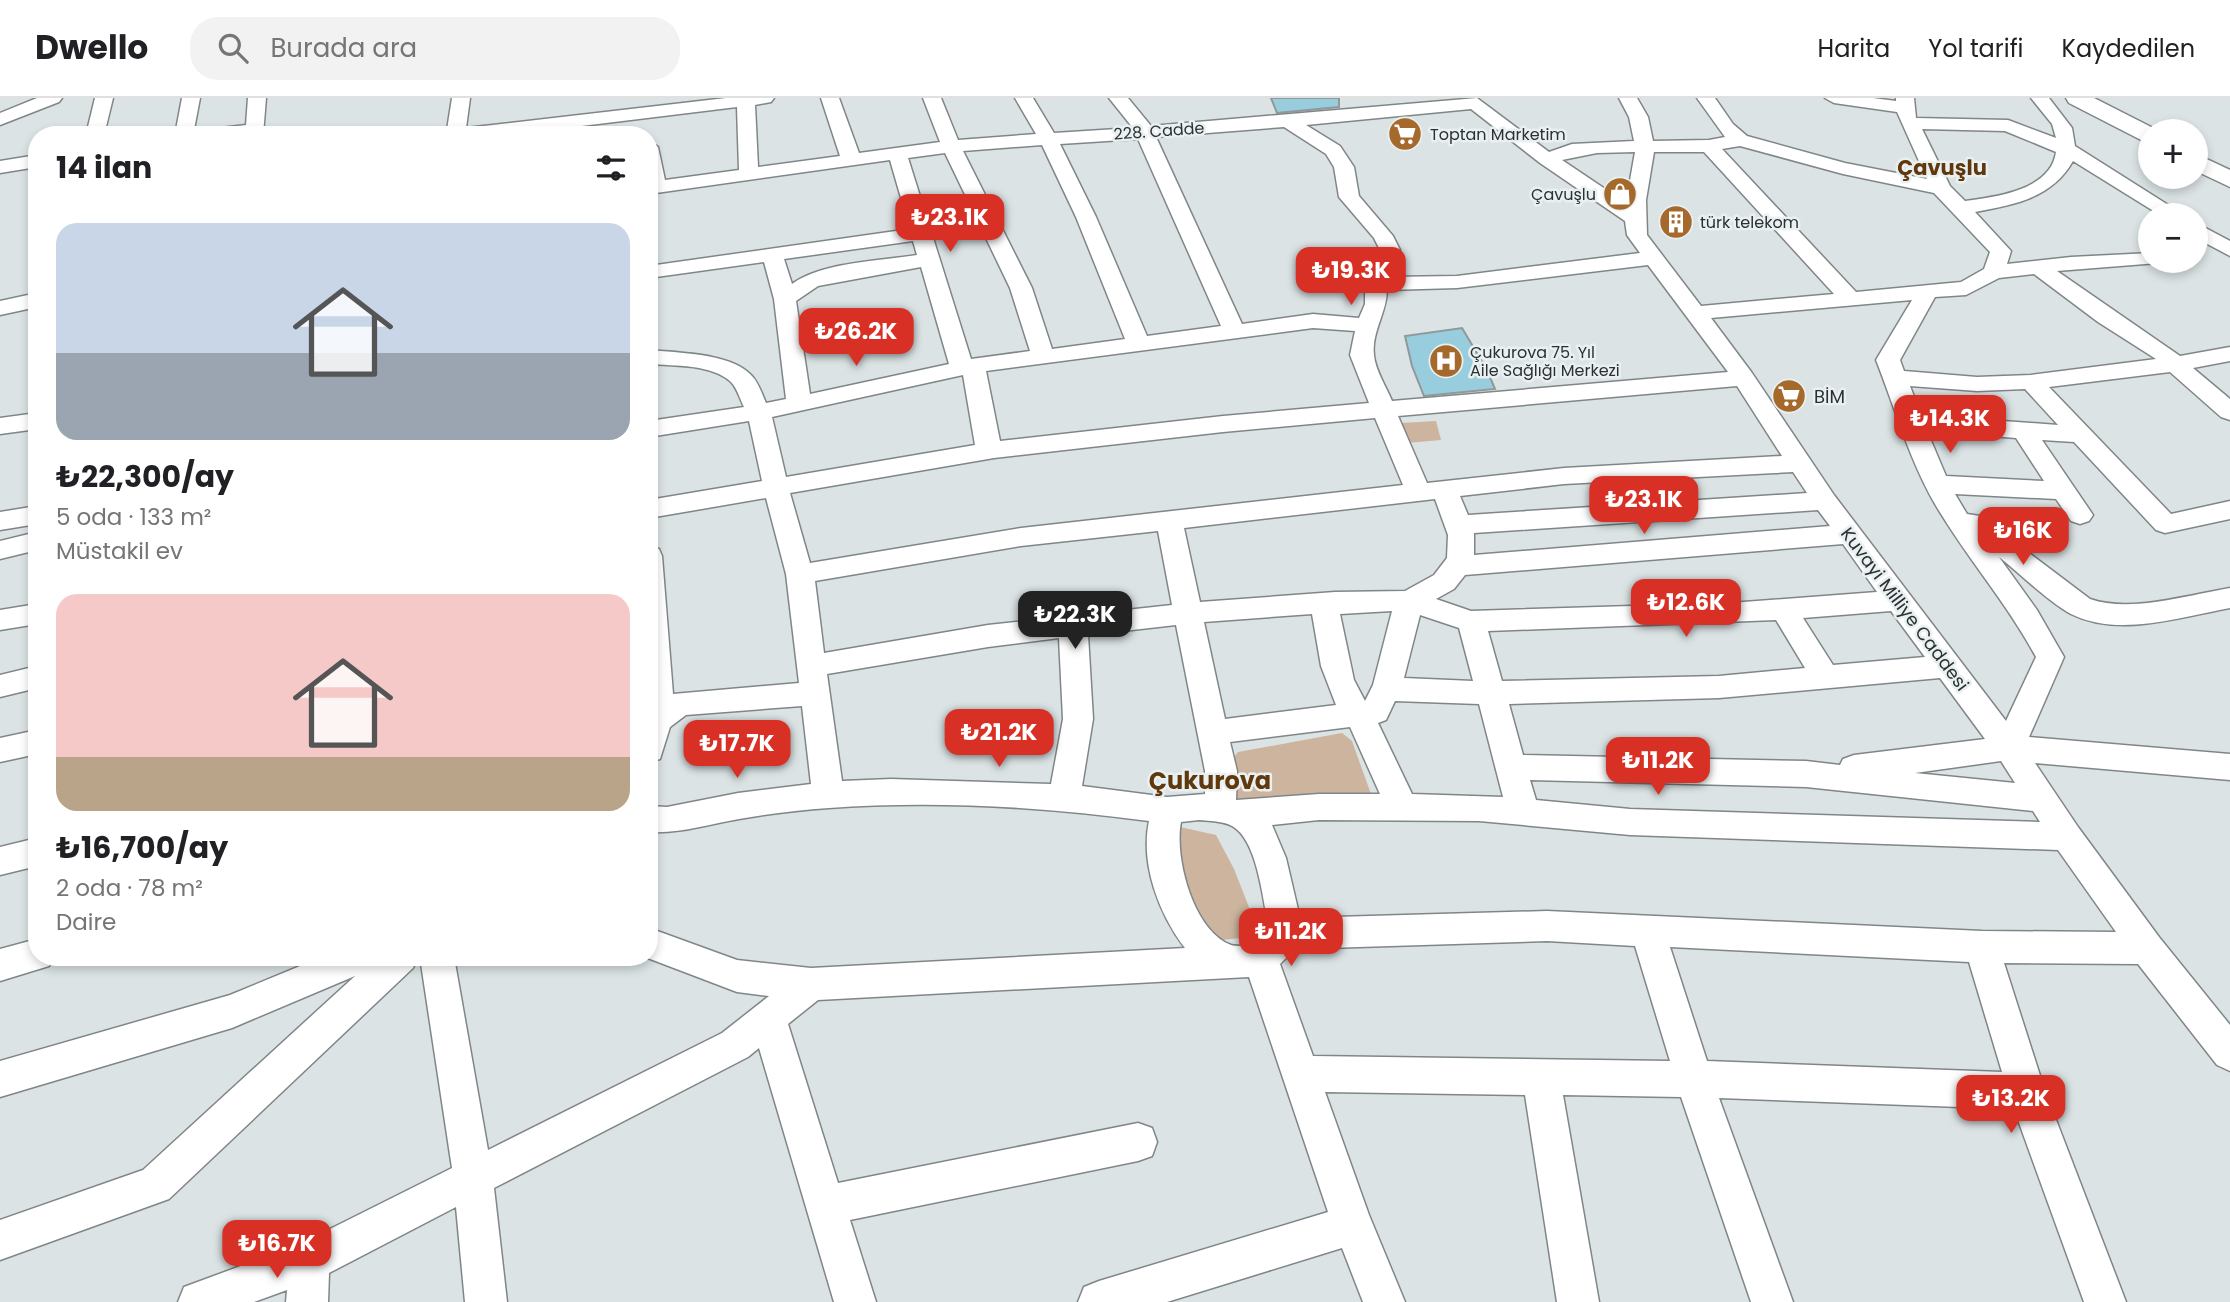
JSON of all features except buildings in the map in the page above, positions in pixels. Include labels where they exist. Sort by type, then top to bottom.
[{"type":"main road","points":[[2077,98],[2138,129]]},
{"type":"main road","points":[[2105,98],[2145,119]]},
{"type":"main road","points":[[2208,153],[2230,165]]},
{"type":"main road","points":[[2208,168],[2230,180]]},
{"type":"street","points":[[0,119],[53,98]]},
{"type":"street","points":[[96,126],[104,98]]},
{"type":"street","points":[[186,126],[191,98]]},
{"type":"street","points":[[255,126],[257,98]]},
{"type":"street","points":[[456,126],[461,98]]},
{"type":"street","points":[[524,126],[643,106],[752,98],[749,173]]},
{"type":"street","points":[[830,98],[851,159]]},
{"type":"street","points":[[932,98],[951,146],[1021,288],[1044,358]]},
{"type":"street","points":[[1024,98],[1049,138],[1107,264],[1138,343]]},
{"type":"street","points":[[1118,98],[1141,125],[1233,330]]},
{"type":"street","points":[[1628,98],[1641,121],[1646,146],[1633,217]]},
{"type":"street","points":[[1706,98],[1726,128],[1740,140],[1843,168],[1941,188]]},
{"type":"street","points":[[1835,98],[2008,126],[2066,149],[2154,203]]},
{"type":"street","points":[[1961,208],[1993,204],[2018,197],[2053,180],[2067,157],[2064,129],[2040,98]]},
{"type":"street","name":"228. Cadde","points":[[658,186],[951,146],[1143,132],[1251,118],[1286,121],[1475,101],[1547,159],[1633,217]]},
{"type":"street","points":[[643,106],[646,126]]},
{"type":"street","points":[[1907,110],[1941,188],[2001,251],[1994,272]]},
{"type":"street","points":[[1214,732],[1376,712],[1386,690],[1409,601],[1447,580],[1463,552],[1460,525],[1432,493],[1384,409],[1362,355],[1367,325],[1376,304],[1376,284],[1388,261],[1390,250],[1383,236],[1349,197],[1344,167],[1333,150],[1286,121]]},
{"type":"street","points":[[1547,159],[1572,150],[1709,146],[1740,140]]},
{"type":"street","points":[[1709,146],[1850,298]]},
{"type":"street","points":[[897,153],[929,259],[968,367],[989,451]]},
{"type":"street","points":[[0,167],[28,162]]},
{"type":"street","name":"Kuvayi Milliye Caddesi","points":[[1633,217],[1637,235],[1652,258],[1744,378],[1825,501],[2009,748],[2067,837],[2147,948],[2230,1053]]},
{"type":"street","points":[[658,271],[922,234]]},
{"type":"street","points":[[2208,236],[2230,250]]},
{"type":"street","points":[[2208,254],[2230,250]]},
{"type":"street","points":[[772,254],[785,299],[799,403]]},
{"type":"street","points":[[1376,284],[1457,282],[1652,258]]},
{"type":"street","points":[[785,299],[810,281],[836,274],[929,259]]},
{"type":"street","points":[[1694,313],[1966,288],[1994,272],[2037,266],[2138,260]]},
{"type":"street","points":[[2037,266],[2175,364],[2230,412]]},
{"type":"street","points":[[1928,291],[1888,360],[1943,495],[2035,625],[2050,657],[2009,748]]},
{"type":"street","points":[[0,309],[28,297]]},
{"type":"street","points":[[658,428],[759,412],[968,367],[1313,321],[1367,325]]},
{"type":"street","points":[[1895,378],[1977,384],[2031,382],[2175,364],[2230,354]]},
{"type":"street","points":[[658,358],[695,361],[730,370],[743,380],[759,412],[776,488],[800,574],[828,795]]},
{"type":"street","points":[[658,508],[989,451],[1384,409],[1744,378]]},
{"type":"street","points":[[2031,382],[2165,524],[2230,510]]},
{"type":"street","points":[[0,426],[28,422]]},
{"type":"street","points":[[1912,422],[2081,435]]},
{"type":"street","points":[[2023,430],[2080,515]]},
{"type":"street","points":[[800,574],[1021,537],[1432,493],[1564,476],[1798,463]]},
{"type":"street","points":[[1943,495],[2064,491]]},
{"type":"street","points":[[1943,495],[2080,606],[2102,614],[2129,615],[2230,598]]},
{"type":"street","points":[[1460,525],[1825,501]]},
{"type":"street","points":[[0,521],[28,516]]},
{"type":"street","points":[[1169,522],[1231,812],[1258,829],[1270,858],[1258,952],[1353,1225],[1384,1302]]},
{"type":"street","points":[[1455,566],[1849,534]]},
{"type":"street","points":[[0,550],[28,543]]},
{"type":"street","points":[[658,729],[678,704],[813,679],[988,636],[1073,626],[1335,602],[1409,601],[1471,621],[1784,610],[1899,600]]},
{"type":"street","points":[[1335,602],[1326,611],[1337,666],[1349,703],[1359,714],[1402,808]]},
{"type":"street","points":[[1784,610],[1826,678]]},
{"type":"street","points":[[0,620],[28,615]]},
{"type":"street","points":[[1471,621],[1523,812]]},
{"type":"street","points":[[1064,797],[1078,719],[1073,626]]},
{"type":"street","points":[[1386,690],[1490,693],[1719,687],[1948,666]]},
{"type":"street","points":[[0,687],[28,679]]},
{"type":"street","points":[[0,750],[28,744]]},
{"type":"street","points":[[1806,774],[2009,748],[2230,767]]},
{"type":"street","points":[[1511,767],[1806,774],[2042,799]]},
{"type":"street","points":[[658,820],[828,795],[891,792],[1064,797],[1167,810],[1199,807],[1231,812],[1319,807],[1479,808],[1630,822],[2067,837]]},
{"type":"street","points":[[1167,810],[1162,836],[1165,858],[1182,918],[1202,944],[1258,952]]},
{"type":"street","points":[[0,861],[28,854]]},
{"type":"street","points":[[658,946],[737,976],[811,984],[1258,952],[1547,926],[1982,947],[2147,948]]},
{"type":"street","points":[[1647,930],[1694,1079],[1772,1302]]},
{"type":"street","points":[[1982,947],[2026,1091],[2105,1302]]},
{"type":"street","points":[[0,965],[28,957]]},
{"type":"street","points":[[0,1079],[232,1011],[340,966]]},
{"type":"street","points":[[0,1240],[155,1185],[391,966]]},
{"type":"street","points":[[438,966],[472,1178],[486,1302]]},
{"type":"street","points":[[198,1302],[309,1261],[735,1045],[811,984]]},
{"type":"street","points":[[768,1018],[855,1302]]},
{"type":"street","points":[[1300,1074],[1694,1079],[2026,1091]]},
{"type":"street","points":[[1541,1077],[1578,1302]]},
{"type":"street","points":[[825,1205],[1138,1142]]},
{"type":"street","points":[[1099,1302],[1353,1225]]},
{"type":"street","points":[[307,1302],[309,1261]]},
{"type":"shaded area","points":[[1436,421],[1441,440],[1407,443],[1401,423]]},
{"type":"shaded area","points":[[1342,733],[1352,741],[1376,808],[1236,808],[1231,761],[1238,752]]},
{"type":"shaded area","points":[[1180,827],[1216,835],[1234,869],[1258,930],[1240,938],[1214,941],[1174,873]]},
{"type":"place","name":"Toptan Marketim","points":[[1405,134]]},
{"type":"place","name":"Çavuşlu","points":[[1620,194]]},
{"type":"place","name":"türk telekom","points":[[1676,222]]},
{"type":"place","name":"Çukurova 75. Yıl Aile Sağlığı Merkezi","points":[[1446,361]]},
{"type":"place","name":"BİM","points":[[1789,396]]},
{"type":"district","name":"Çavuşlu","points":[[1942,167]]},
{"type":"district","name":"Çukurova","points":[[1210,780]]}]
